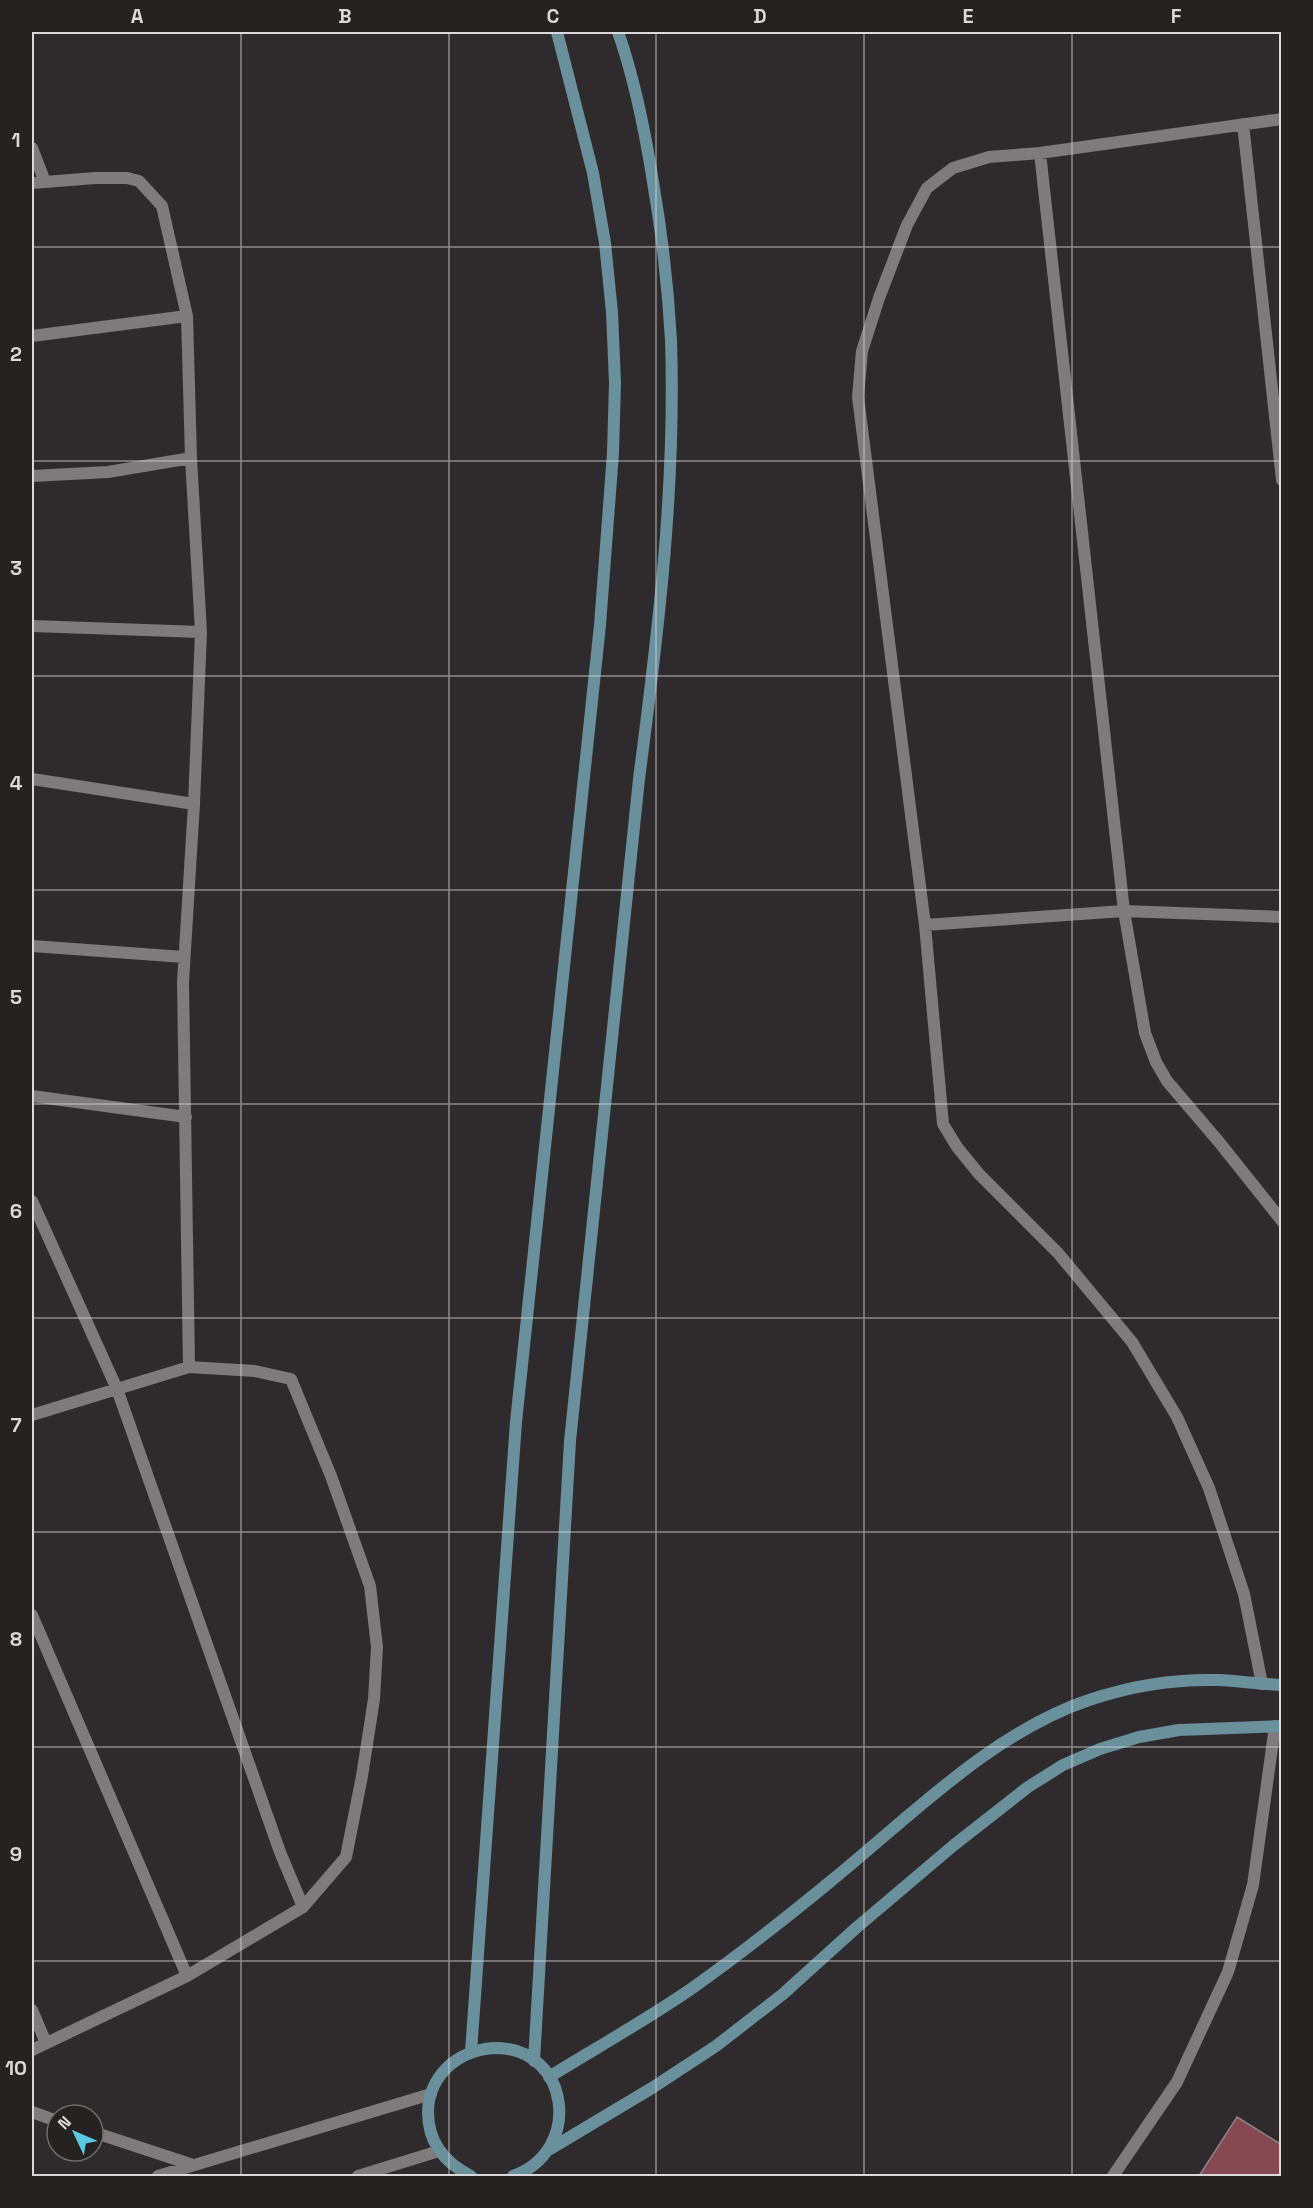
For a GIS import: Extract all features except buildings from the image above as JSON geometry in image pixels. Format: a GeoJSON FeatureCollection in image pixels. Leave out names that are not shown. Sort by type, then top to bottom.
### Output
{"type":"FeatureCollection","features":[{"type":"Feature","properties":{"kind":"street"},"geometry":{"type":"LineString","coordinates":[[471,2052],[516,1422],[600,625],[614,453],[615,383],[612,312],[605,243],[593,173],[557,32]]}},
{"type":"Feature","properties":{"kind":"street"},"geometry":{"type":"LineString","coordinates":[[534,2061],[570,1441],[639,779],[652,684],[668,494],[672,399],[666,278],[649,158],[637,99],[618,32]]}},
{"type":"Feature","properties":{"kind":"street"},"geometry":{"type":"LineString","coordinates":[[1262,1684],[1244,1594],[1209,1488],[1177,1418],[1132,1342],[1058,1253],[979,1174],[957,1147],[943,1124],[925,926],[858,397],[862,351],[879,298],[907,225],[927,188],[953,168],[989,158],[1281,119]]}},
{"type":"Feature","properties":{"kind":"street"},"geometry":{"type":"LineString","coordinates":[[1243,124],[1281,480]]}},
{"type":"Feature","properties":{"kind":"street"},"geometry":{"type":"LineString","coordinates":[[32,148],[45,182]]}},
{"type":"Feature","properties":{"kind":"street"},"geometry":{"type":"LineString","coordinates":[[1040,153],[1124,912],[1145,1033],[1156,1062],[1167,1081],[1219,1142],[1281,1221]]}},
{"type":"Feature","properties":{"kind":"street"},"geometry":{"type":"LineString","coordinates":[[32,183],[95,178],[127,178],[139,181],[162,206],[187,316],[201,632],[194,804],[183,982],[189,1367]]}},
{"type":"Feature","properties":{"kind":"street"},"geometry":{"type":"LineString","coordinates":[[32,336],[187,316]]}},
{"type":"Feature","properties":{"kind":"street"},"geometry":{"type":"LineString","coordinates":[[32,476],[108,472],[192,458]]}},
{"type":"Feature","properties":{"kind":"street"},"geometry":{"type":"LineString","coordinates":[[32,626],[201,632]]}},
{"type":"Feature","properties":{"kind":"street"},"geometry":{"type":"LineString","coordinates":[[32,779],[194,804]]}},
{"type":"Feature","properties":{"kind":"street"},"geometry":{"type":"LineString","coordinates":[[925,926],[1124,912],[1281,917]]}},
{"type":"Feature","properties":{"kind":"street"},"geometry":{"type":"LineString","coordinates":[[32,946],[184,957]]}},
{"type":"Feature","properties":{"kind":"street"},"geometry":{"type":"LineString","coordinates":[[32,1096],[186,1117]]}},
{"type":"Feature","properties":{"kind":"street"},"geometry":{"type":"LineString","coordinates":[[32,1201],[117,1389],[276,1840],[303,1906]]}},
{"type":"Feature","properties":{"kind":"street"},"geometry":{"type":"LineString","coordinates":[[32,1415],[189,1367],[255,1371],[291,1379],[331,1476],[370,1586],[377,1647],[374,1700],[346,1857],[303,1906],[187,1976],[32,2050]]}},
{"type":"Feature","properties":{"kind":"street"},"geometry":{"type":"LineString","coordinates":[[32,1615],[187,1976]]}},
{"type":"Feature","properties":{"kind":"street"},"geometry":{"type":"LineString","coordinates":[[549,2077],[690,1989],[831,1881],[956,1778],[1008,1740],[1046,1719],[1089,1700],[1131,1689],[1174,1682],[1218,1680],[1281,1685]]}},
{"type":"Feature","properties":{"kind":"street"},"geometry":{"type":"LineString","coordinates":[[550,2149],[652,2088],[716,2046],[783,1994],[856,1928],[954,1845],[1028,1786],[1063,1765],[1100,1749],[1139,1737],[1179,1730],[1278,1726],[1253,1886],[1228,1972],[1177,2082],[1113,2176]]}},
{"type":"Feature","properties":{"kind":"street"},"geometry":{"type":"LineString","coordinates":[[32,2010],[46,2043]]}},
{"type":"Feature","properties":{"kind":"street"},"geometry":{"type":"LineString","coordinates":[[471,2176],[456,2172],[432,2139],[428,2124],[431,2094],[437,2080],[457,2059],[487,2048],[503,2048],[534,2061],[549,2077],[560,2105],[556,2135],[550,2149],[526,2174],[513,2176]]}},
{"type":"Feature","properties":{"kind":"street"},"geometry":{"type":"LineString","coordinates":[[158,2176],[431,2094]]}},
{"type":"Feature","properties":{"kind":"street"},"geometry":{"type":"LineString","coordinates":[[105,2136],[193,2165]]}},
{"type":"Feature","properties":{"kind":"street"},"geometry":{"type":"LineString","coordinates":[[358,2176],[439,2151]]}}]}
